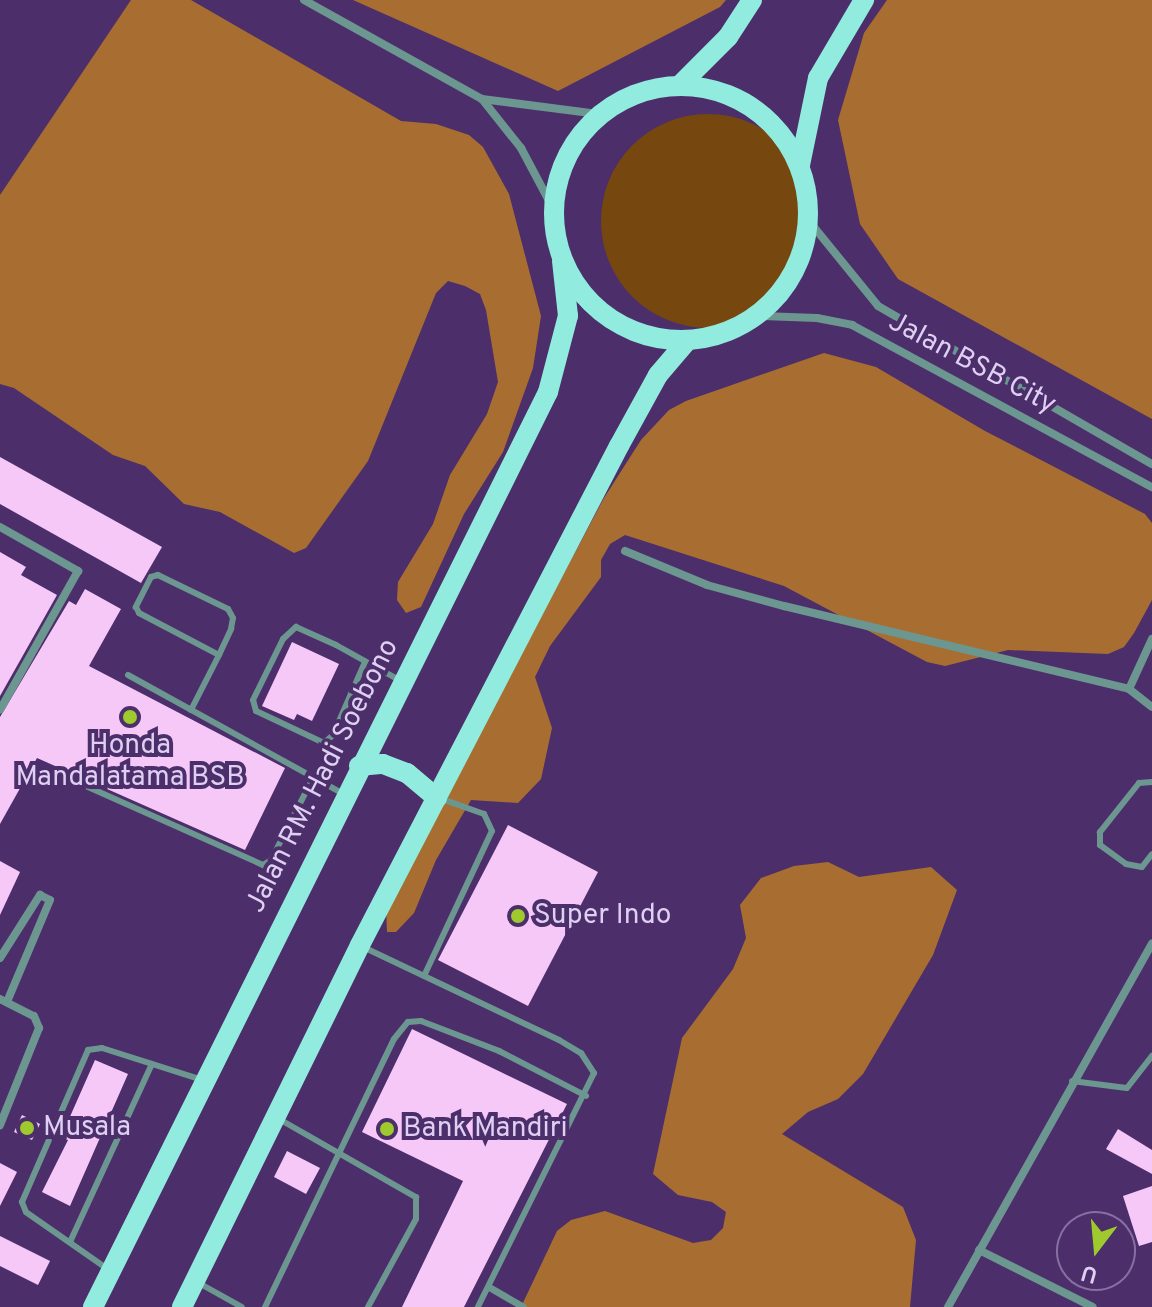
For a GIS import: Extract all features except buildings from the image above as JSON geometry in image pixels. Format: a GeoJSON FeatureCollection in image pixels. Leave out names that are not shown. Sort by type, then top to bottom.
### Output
{"type":"FeatureCollection","features":[{"type":"Feature","properties":{"kind":"main road"},"geometry":{"type":"LineString","coordinates":[[680,85],[728,37],[752,0]]}},
{"type":"Feature","properties":{"kind":"main road","name":"Jalan RM. Hadi Soebono"},"geometry":{"type":"LineString","coordinates":[[562,261],[582,295],[611,320],[647,337],[687,341],[726,333],[760,316],[798,265],[809,221],[800,165],[818,78],[864,0]]}},
{"type":"Feature","properties":{"kind":"main road","name":"Jalan RM. Hadi Soebono"},"geometry":{"type":"LineString","coordinates":[[93,1307],[344,794],[548,392],[568,316],[554,189],[565,156],[598,114],[642,91],[680,85],[718,91],[752,107],[780,132],[800,165]]}},
{"type":"Feature","properties":{"kind":"main road"},"geometry":{"type":"LineString","coordinates":[[182,1307],[360,945],[645,398],[687,341]]}},
{"type":"Feature","properties":{"kind":"main road"},"geometry":{"type":"LineString","coordinates":[[359,766],[383,764],[407,773],[437,798]]}},
{"type":"Feature","properties":{"kind":"street"},"geometry":{"type":"LineString","coordinates":[[304,0],[482,99],[598,114]]}},
{"type":"Feature","properties":{"kind":"street"},"geometry":{"type":"LineString","coordinates":[[482,99],[521,148],[555,212]]}},
{"type":"Feature","properties":{"kind":"street","name":"Jalan BSB City"},"geometry":{"type":"LineString","coordinates":[[809,221],[878,306],[1152,464]]}},
{"type":"Feature","properties":{"kind":"street","name":"Jalan BSB City"},"geometry":{"type":"LineString","coordinates":[[760,316],[852,325],[1152,487]]}},
{"type":"Feature","properties":{"kind":"street"},"geometry":{"type":"LineString","coordinates":[[0,527],[78,571],[0,710]]}},
{"type":"Feature","properties":{"kind":"street"},"geometry":{"type":"LineString","coordinates":[[625,551],[707,585],[1129,689],[1152,707]]}},
{"type":"Feature","properties":{"kind":"street"},"geometry":{"type":"LineString","coordinates":[[1129,689],[1152,639]]}},
{"type":"Feature","properties":{"kind":"street"},"geometry":{"type":"LineString","coordinates":[[0,958],[40,895],[50,900],[3,1000],[34,1016],[39,1028],[0,1123]]}},
{"type":"Feature","properties":{"kind":"street"},"geometry":{"type":"LineString","coordinates":[[948,1307],[1152,943]]}},
{"type":"Feature","properties":{"kind":"street"},"geometry":{"type":"LineString","coordinates":[[979,1250],[1093,1307]]}},
{"type":"Feature","properties":{"kind":"street"},"geometry":{"type":"LineString","coordinates":[[489,1287],[523,1307]]}},
{"type":"Feature","properties":{"kind":"lane"},"geometry":{"type":"LineString","coordinates":[[191,710],[219,655],[231,629],[228,609],[158,575],[151,577],[136,607],[139,613],[219,655]]}},
{"type":"Feature","properties":{"kind":"lane"},"geometry":{"type":"LineString","coordinates":[[365,662],[333,735],[324,743],[256,711],[253,700],[283,639],[296,627],[365,662],[403,682]]}},
{"type":"Feature","properties":{"kind":"lane"},"geometry":{"type":"LineString","coordinates":[[128,675],[344,794]]}},
{"type":"Feature","properties":{"kind":"lane"},"geometry":{"type":"LineString","coordinates":[[61,775],[263,865],[313,778]]}},
{"type":"Feature","properties":{"kind":"lane"},"geometry":{"type":"LineString","coordinates":[[1152,782],[1139,783],[1100,832],[1100,845],[1126,864],[1142,867],[1152,854]]}},
{"type":"Feature","properties":{"kind":"lane"},"geometry":{"type":"LineString","coordinates":[[424,976],[492,831],[484,814],[437,798]]}},
{"type":"Feature","properties":{"kind":"lane"},"geometry":{"type":"LineString","coordinates":[[360,945],[581,1053],[594,1073],[586,1096],[478,1307]]}},
{"type":"Feature","properties":{"kind":"lane"},"geometry":{"type":"LineString","coordinates":[[265,1307],[394,1039],[408,1022],[421,1021],[499,1051],[586,1096]]}},
{"type":"Feature","properties":{"kind":"lane"},"geometry":{"type":"LineString","coordinates":[[109,1270],[26,1212],[22,1202],[88,1050],[102,1048],[202,1080]]}},
{"type":"Feature","properties":{"kind":"lane"},"geometry":{"type":"LineString","coordinates":[[1072,1081],[1127,1088],[1152,1056]]}},
{"type":"Feature","properties":{"kind":"lane"},"geometry":{"type":"LineString","coordinates":[[70,1242],[152,1064]]}},
{"type":"Feature","properties":{"kind":"lane"},"geometry":{"type":"LineString","coordinates":[[275,1117],[406,1188],[418,1206],[416,1219],[368,1307]]}},
{"type":"Feature","properties":{"kind":"lane"},"geometry":{"type":"LineString","coordinates":[[196,1281],[242,1307]]}},
{"type":"Feature","properties":{"kind":"shaded area"},"geometry":{"type":"Polygon","coordinates":[[[131,0],[191,0],[401,121],[436,124],[469,135],[483,147],[509,194],[541,316],[533,368],[503,452],[464,514],[421,607],[406,613],[397,600],[398,582],[433,524],[450,475],[487,414],[498,382],[486,310],[480,294],[465,286],[448,281],[436,293],[368,461],[306,548],[294,553],[220,512],[184,504],[145,466],[113,455],[14,388],[0,384],[0,195],[131,0]]]}},
{"type":"Feature","properties":{"kind":"shaded area"},"geometry":{"type":"Polygon","coordinates":[[[353,0],[726,0],[720,7],[558,91],[353,0]]]}},
{"type":"Feature","properties":{"kind":"shaded area"},"geometry":{"type":"Polygon","coordinates":[[[887,0],[1152,0],[1152,419],[898,279],[860,224],[838,120],[864,33],[887,0]]]}},
{"type":"Feature","properties":{"kind":"shaded area"},"geometry":{"type":"Polygon","coordinates":[[[708,114],[749,122],[784,145],[807,180],[815,221],[807,262],[784,297],[749,320],[708,328],[667,320],[632,297],[609,262],[601,221],[609,180],[632,145],[667,122],[708,114]]]}},
{"type":"Feature","properties":{"kind":"shaded area"},"geometry":{"type":"Polygon","coordinates":[[[824,353],[876,367],[985,431],[1145,514],[1152,523],[1152,600],[1124,647],[1108,654],[1008,650],[945,666],[927,662],[784,586],[625,535],[610,544],[601,560],[601,577],[550,646],[535,677],[552,728],[541,779],[518,803],[471,800],[436,860],[414,913],[396,932],[387,932],[386,908],[604,498],[641,440],[669,410],[686,401],[824,353]]]}},
{"type":"Feature","properties":{"kind":"shaded area"},"geometry":{"type":"Polygon","coordinates":[[[828,862],[859,877],[931,867],[957,890],[933,955],[863,1074],[838,1099],[808,1112],[782,1134],[903,1207],[916,1240],[910,1307],[521,1307],[557,1231],[571,1220],[605,1211],[693,1243],[711,1240],[723,1228],[726,1212],[712,1202],[678,1195],[653,1174],[682,1038],[733,969],[746,938],[740,905],[761,878],[794,866],[828,862]]]}},
{"type":"Feature","properties":{"kind":"place","name":"Honda Mandalatama BSB"},"geometry":{"type":"Point","coordinates":[130,717]}},
{"type":"Feature","properties":{"kind":"place","name":"Super Indo"},"geometry":{"type":"Point","coordinates":[518,916]}},
{"type":"Feature","properties":{"kind":"place","name":"Musala"},"geometry":{"type":"Point","coordinates":[27,1128]}},
{"type":"Feature","properties":{"kind":"place","name":"Bank Mandiri"},"geometry":{"type":"Point","coordinates":[387,1129]}}]}
